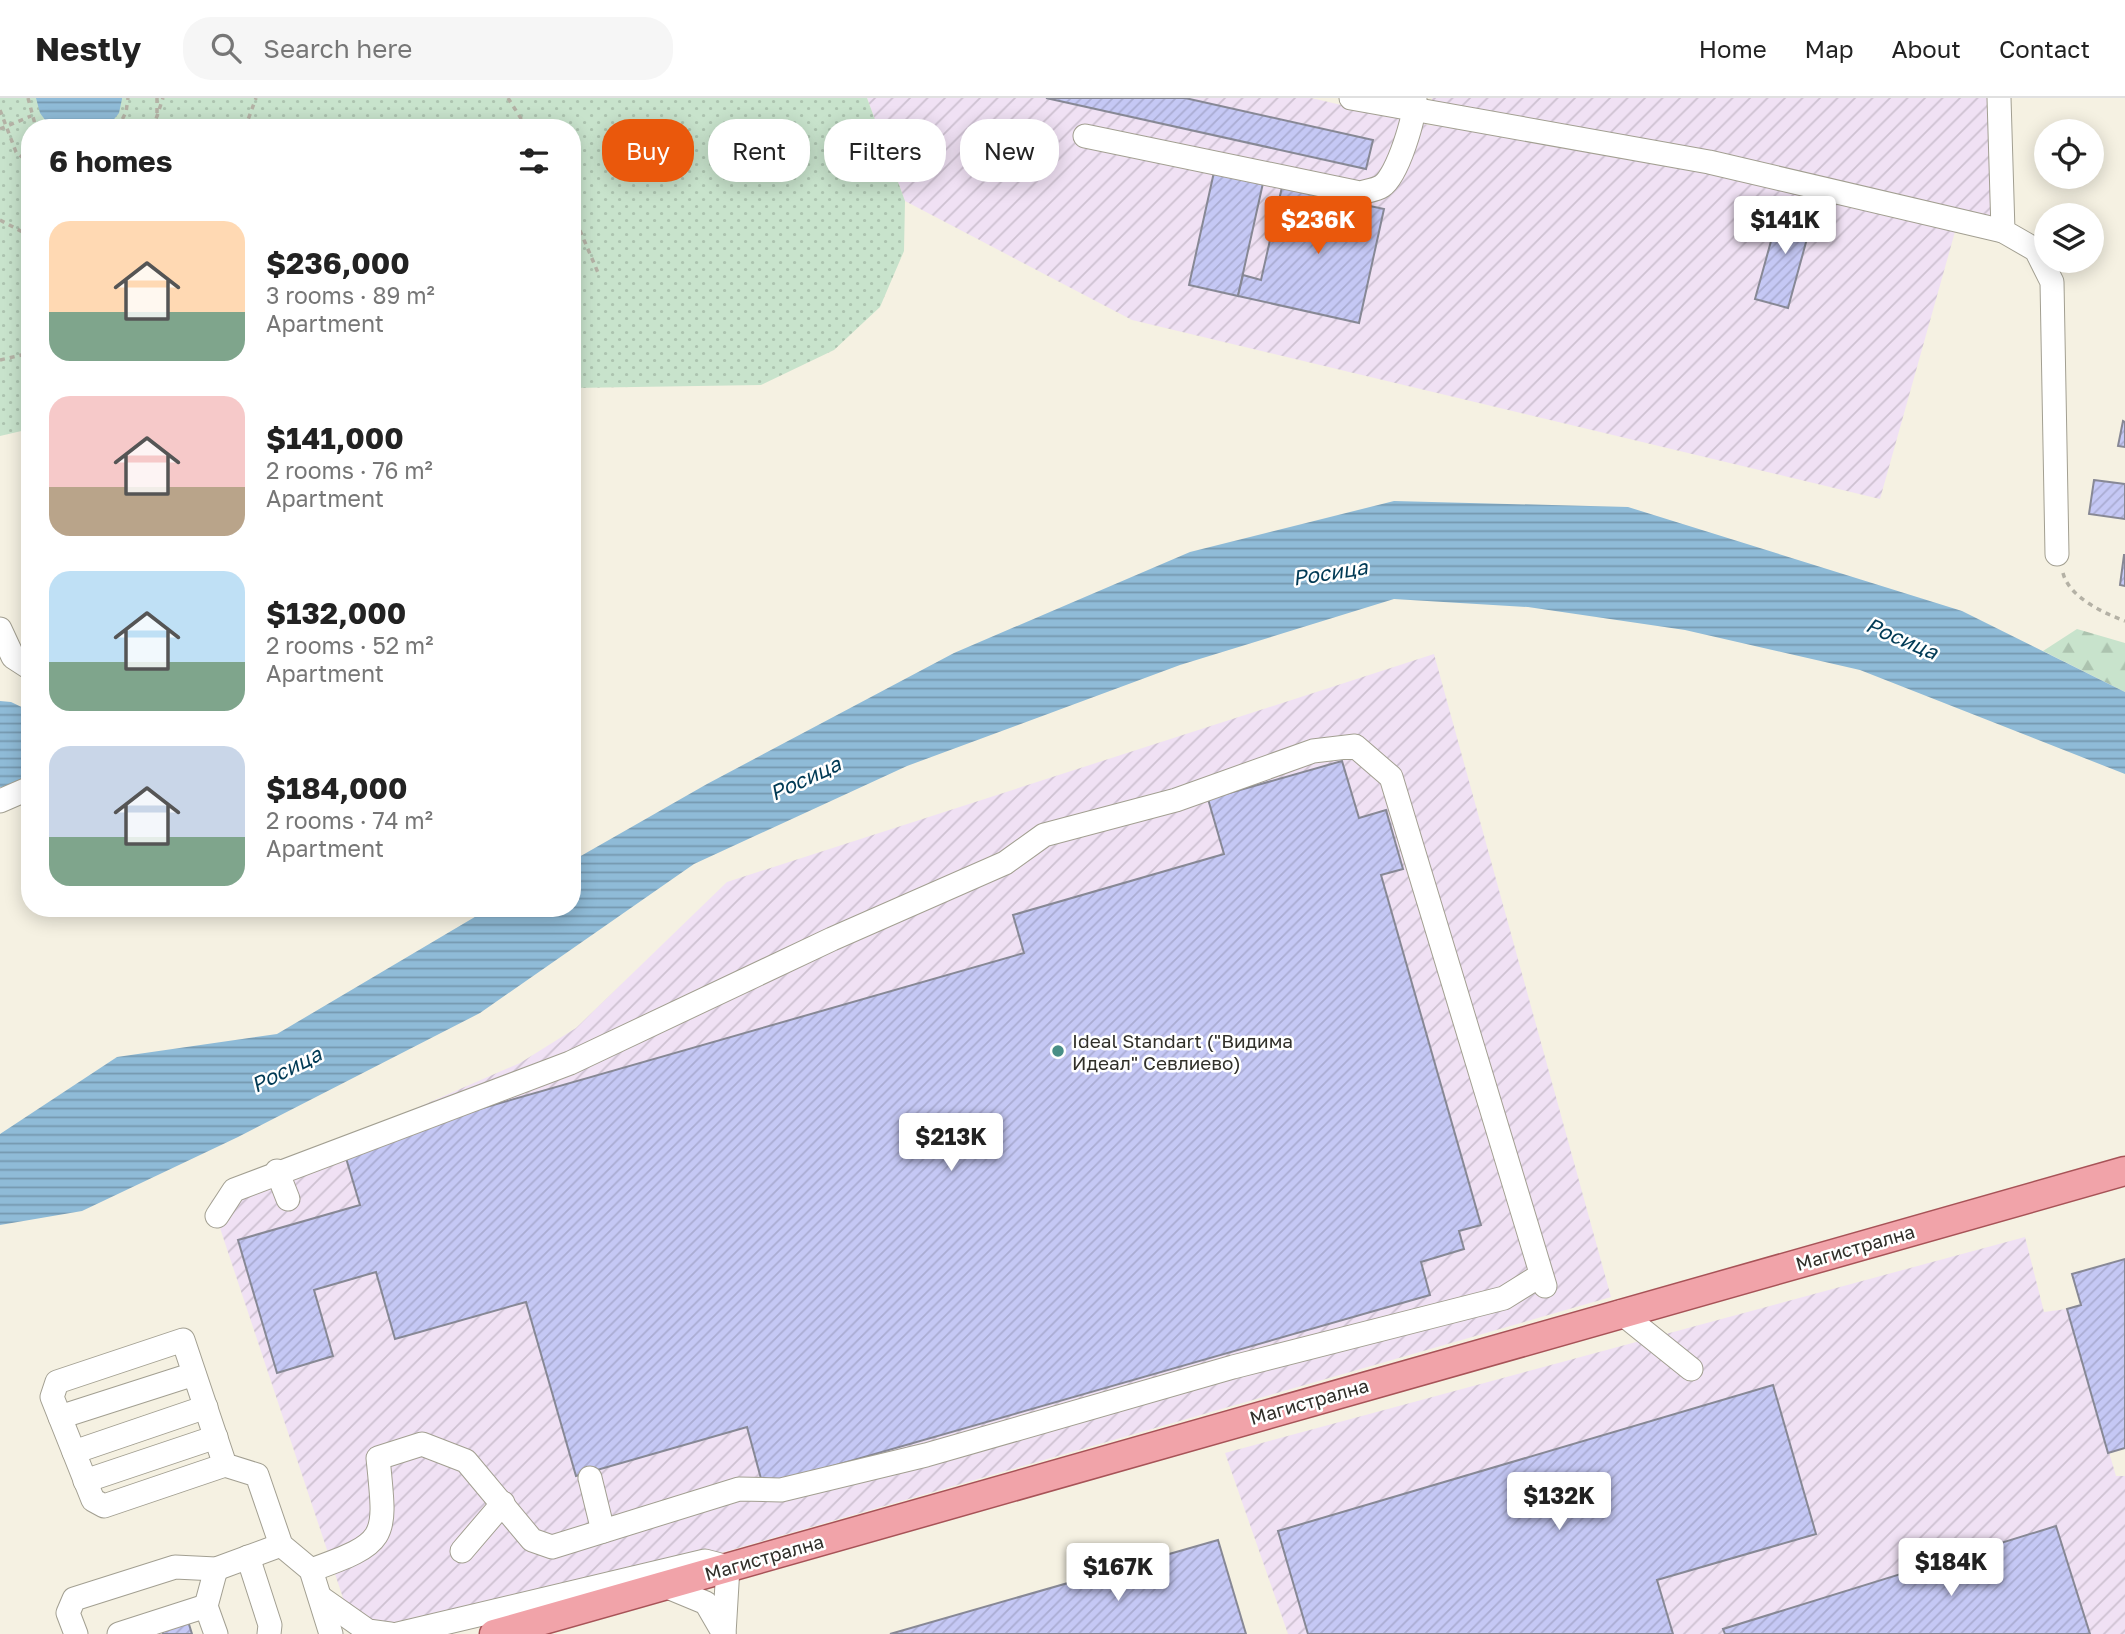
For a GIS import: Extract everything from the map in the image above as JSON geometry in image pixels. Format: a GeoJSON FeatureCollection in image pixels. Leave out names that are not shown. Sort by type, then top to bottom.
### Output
{"type":"FeatureCollection","features":[{"type":"Feature","properties":{"kind":"main road","name":"Магистрална"},"geometry":{"type":"LineString","coordinates":[[494,1634],[1620,1312],[2125,1171]]}},
{"type":"Feature","properties":{"kind":"street"},"geometry":{"type":"LineString","coordinates":[[1351,98],[1415,104],[1709,162],[2003,231],[2036,250],[2052,282],[2057,554]]}},
{"type":"Feature","properties":{"kind":"street"},"geometry":{"type":"LineString","coordinates":[[2000,98],[2003,231]]}},
{"type":"Feature","properties":{"kind":"street"},"geometry":{"type":"LineString","coordinates":[[1085,136],[1360,193],[1382,186],[1395,169],[1415,104]]}},
{"type":"Feature","properties":{"kind":"street"},"geometry":{"type":"LineString","coordinates":[[0,629],[13,657],[21,662]]}},
{"type":"Feature","properties":{"kind":"street"},"geometry":{"type":"LineString","coordinates":[[217,1216],[234,1190],[277,1171],[570,1063],[832,939],[1005,863],[1044,835],[1176,800],[1313,751],[1355,746],[1391,776],[1543,1280],[1504,1297],[1233,1367],[926,1455],[781,1490],[739,1489],[552,1547],[531,1540],[466,1461],[422,1444],[378,1458],[383,1524],[371,1544],[311,1570]]}},
{"type":"Feature","properties":{"kind":"street"},"geometry":{"type":"LineString","coordinates":[[0,801],[21,792]]}},
{"type":"Feature","properties":{"kind":"street"},"geometry":{"type":"LineString","coordinates":[[277,1171],[288,1199]]}},
{"type":"Feature","properties":{"kind":"street"},"geometry":{"type":"LineString","coordinates":[[1620,1312],[1691,1369]]}},
{"type":"Feature","properties":{"kind":"street"},"geometry":{"type":"LineString","coordinates":[[225,1465],[183,1340],[57,1382],[52,1397],[93,1500],[104,1506],[225,1465],[257,1475],[281,1545],[311,1570],[331,1634]]}},
{"type":"Feature","properties":{"kind":"street"},"geometry":{"type":"LineString","coordinates":[[60,1417],[194,1374]]}},
{"type":"Feature","properties":{"kind":"street"},"geometry":{"type":"LineString","coordinates":[[74,1452],[206,1407]]}},
{"type":"Feature","properties":{"kind":"street"},"geometry":{"type":"LineString","coordinates":[[85,1481],[216,1437]]}},
{"type":"Feature","properties":{"kind":"street"},"geometry":{"type":"LineString","coordinates":[[590,1478],[603,1531]]}},
{"type":"Feature","properties":{"kind":"street"},"geometry":{"type":"LineString","coordinates":[[463,1551],[503,1503]]}},
{"type":"Feature","properties":{"kind":"street"},"geometry":{"type":"LineString","coordinates":[[76,1634],[68,1613],[74,1599],[175,1567],[216,1569],[281,1545]]}},
{"type":"Feature","properties":{"kind":"street"},"geometry":{"type":"LineString","coordinates":[[248,1557],[270,1625],[269,1634]]}},
{"type":"Feature","properties":{"kind":"street"},"geometry":{"type":"LineString","coordinates":[[398,1634],[705,1561],[728,1567],[724,1634]]}},
{"type":"Feature","properties":{"kind":"street"},"geometry":{"type":"LineString","coordinates":[[216,1569],[206,1605],[216,1634]]}},
{"type":"Feature","properties":{"kind":"street"},"geometry":{"type":"LineString","coordinates":[[665,1586],[706,1603],[724,1634]]}},
{"type":"Feature","properties":{"kind":"street"},"geometry":{"type":"LineString","coordinates":[[321,1598],[368,1631],[390,1634]]}},
{"type":"Feature","properties":{"kind":"street"},"geometry":{"type":"LineString","coordinates":[[119,1634],[206,1605]]}},
{"type":"Feature","properties":{"kind":"path"},"geometry":{"type":"LineString","coordinates":[[27,98],[32,119]]}},
{"type":"Feature","properties":{"kind":"path"},"geometry":{"type":"LineString","coordinates":[[122,119],[128,98]]}},
{"type":"Feature","properties":{"kind":"path"},"geometry":{"type":"LineString","coordinates":[[155,119],[157,98]]}},
{"type":"Feature","properties":{"kind":"path"},"geometry":{"type":"LineString","coordinates":[[156,119],[163,98]]}},
{"type":"Feature","properties":{"kind":"path"},"geometry":{"type":"LineString","coordinates":[[248,119],[256,98]]}},
{"type":"Feature","properties":{"kind":"path"},"geometry":{"type":"LineString","coordinates":[[508,98],[521,119]]}},
{"type":"Feature","properties":{"kind":"path"},"geometry":{"type":"LineString","coordinates":[[0,110],[16,152],[21,156]]}},
{"type":"Feature","properties":{"kind":"path"},"geometry":{"type":"LineString","coordinates":[[24,119],[31,116]]}},
{"type":"Feature","properties":{"kind":"path"},"geometry":{"type":"LineString","coordinates":[[0,129],[21,120]]}},
{"type":"Feature","properties":{"kind":"path"},"geometry":{"type":"LineString","coordinates":[[0,220],[21,231]]}},
{"type":"Feature","properties":{"kind":"path"},"geometry":{"type":"LineString","coordinates":[[581,233],[600,275]]}},
{"type":"Feature","properties":{"kind":"path"},"geometry":{"type":"LineString","coordinates":[[0,360],[21,356]]}},
{"type":"Feature","properties":{"kind":"path"},"geometry":{"type":"LineString","coordinates":[[2057,554],[2066,584],[2103,613],[2125,621]]}},
{"type":"Feature","properties":{"kind":"shaded area"},"geometry":{"type":"Polygon","coordinates":[[[867,98],[1311,98],[1433,126],[1432,98],[1999,98],[2003,231],[1958,221],[1880,499],[1132,320],[905,201],[898,182],[946,182],[946,119],[875,119],[867,98]]]}},
{"type":"Feature","properties":{"kind":"shaded area"},"geometry":{"type":"Polygon","coordinates":[[[1434,654],[1611,1297],[439,1634],[355,1634],[211,1201],[221,1193],[520,1063],[576,1028],[727,882],[1434,654]]]}},
{"type":"Feature","properties":{"kind":"shaded area"},"geometry":{"type":"Polygon","coordinates":[[[2025,1237],[2044,1312],[2067,1309],[2116,1476],[2125,1476],[2125,1634],[1288,1634],[1225,1453],[2025,1237]]]}},
{"type":"Feature","properties":{"kind":"green space"},"geometry":{"type":"Polygon","coordinates":[[[0,98],[867,98],[875,119],[824,119],[824,182],[898,182],[905,201],[904,251],[880,307],[834,350],[761,385],[581,388],[581,119],[21,119],[21,431],[0,436],[0,98]]]}},
{"type":"Feature","properties":{"kind":"green space"},"geometry":{"type":"Polygon","coordinates":[[[2077,629],[2125,643],[2125,692],[2043,651],[2077,629]]]}},
{"type":"Feature","properties":{"kind":"water"},"geometry":{"type":"Polygon","coordinates":[[[36,98],[122,98],[119,113],[114,119],[44,119],[36,98]]]}},
{"type":"Feature","properties":{"kind":"water","name":"Росица"},"geometry":{"type":"Polygon","coordinates":[[[1394,501],[1628,507],[1962,611],[2125,692],[2125,774],[1860,670],[1685,630],[1528,607],[1394,599],[1180,665],[907,766],[694,864],[480,1013],[238,1137],[82,1211],[0,1225],[0,1134],[117,1057],[277,1034],[475,917],[581,917],[581,856],[707,784],[954,653],[1190,552],[1394,501]]]}},
{"type":"Feature","properties":{"kind":"water"},"geometry":{"type":"Polygon","coordinates":[[[0,701],[21,707],[21,781],[0,787],[0,701]]]}},
{"type":"Feature","properties":{"kind":"building"},"geometry":{"type":"Polygon","coordinates":[[[1046,98],[1185,98],[1373,140],[1366,169],[1046,98]]]}},
{"type":"Feature","properties":{"kind":"building"},"geometry":{"type":"Polygon","coordinates":[[[1214,172],[1263,183],[1238,296],[1189,285],[1214,172]]]}},
{"type":"Feature","properties":{"kind":"building"},"geometry":{"type":"Polygon","coordinates":[[[1282,187],[1384,209],[1359,323],[1238,296],[1243,275],[1261,280],[1282,187]]]}},
{"type":"Feature","properties":{"kind":"building"},"geometry":{"type":"Polygon","coordinates":[[[1781,205],[1814,213],[1788,308],[1755,299],[1781,205]]]}},
{"type":"Feature","properties":{"kind":"building"},"geometry":{"type":"Polygon","coordinates":[[[2123,421],[2125,422],[2125,447],[2118,446],[2123,421]]]}},
{"type":"Feature","properties":{"kind":"building"},"geometry":{"type":"Polygon","coordinates":[[[2094,480],[2125,484],[2125,519],[2089,514],[2094,480]]]}},
{"type":"Feature","properties":{"kind":"building"},"geometry":{"type":"Polygon","coordinates":[[[2125,555],[2125,586],[2120,585],[2125,555]]]}},
{"type":"Feature","properties":{"kind":"building","name":"Ideal Standart (\"Видима Идеал\" Севлиево)"},"geometry":{"type":"Polygon","coordinates":[[[1342,761],[1359,818],[1386,810],[1403,869],[1381,875],[1481,1225],[1459,1231],[1464,1249],[1421,1262],[1430,1295],[763,1486],[747,1427],[576,1476],[526,1302],[395,1339],[376,1272],[314,1290],[333,1356],[277,1373],[238,1240],[360,1205],[343,1148],[1024,953],[1013,915],[1224,854],[1208,799],[1342,761]]]}},
{"type":"Feature","properties":{"kind":"building"},"geometry":{"type":"Polygon","coordinates":[[[2125,1259],[2125,1448],[2108,1453],[2067,1309],[2081,1305],[2072,1274],[2125,1259]]]}},
{"type":"Feature","properties":{"kind":"building"},"geometry":{"type":"Polygon","coordinates":[[[1773,1385],[1816,1534],[1657,1580],[1673,1634],[1308,1634],[1278,1531],[1773,1385]]]}},
{"type":"Feature","properties":{"kind":"building"},"geometry":{"type":"Polygon","coordinates":[[[2056,1526],[2090,1634],[1725,1634],[1723,1629],[2056,1526]]]}},
{"type":"Feature","properties":{"kind":"building"},"geometry":{"type":"Polygon","coordinates":[[[1218,1540],[1246,1634],[890,1634],[1218,1540]]]}},
{"type":"Feature","properties":{"kind":"building"},"geometry":{"type":"Polygon","coordinates":[[[184,1608],[192,1634],[163,1634],[158,1616],[184,1608]]]}},
{"type":"Feature","properties":{"kind":"place","name":"Ideal Standart (\"Видима Идеал\" Севлиево)"},"geometry":{"type":"Point","coordinates":[1058,1051]}}]}
